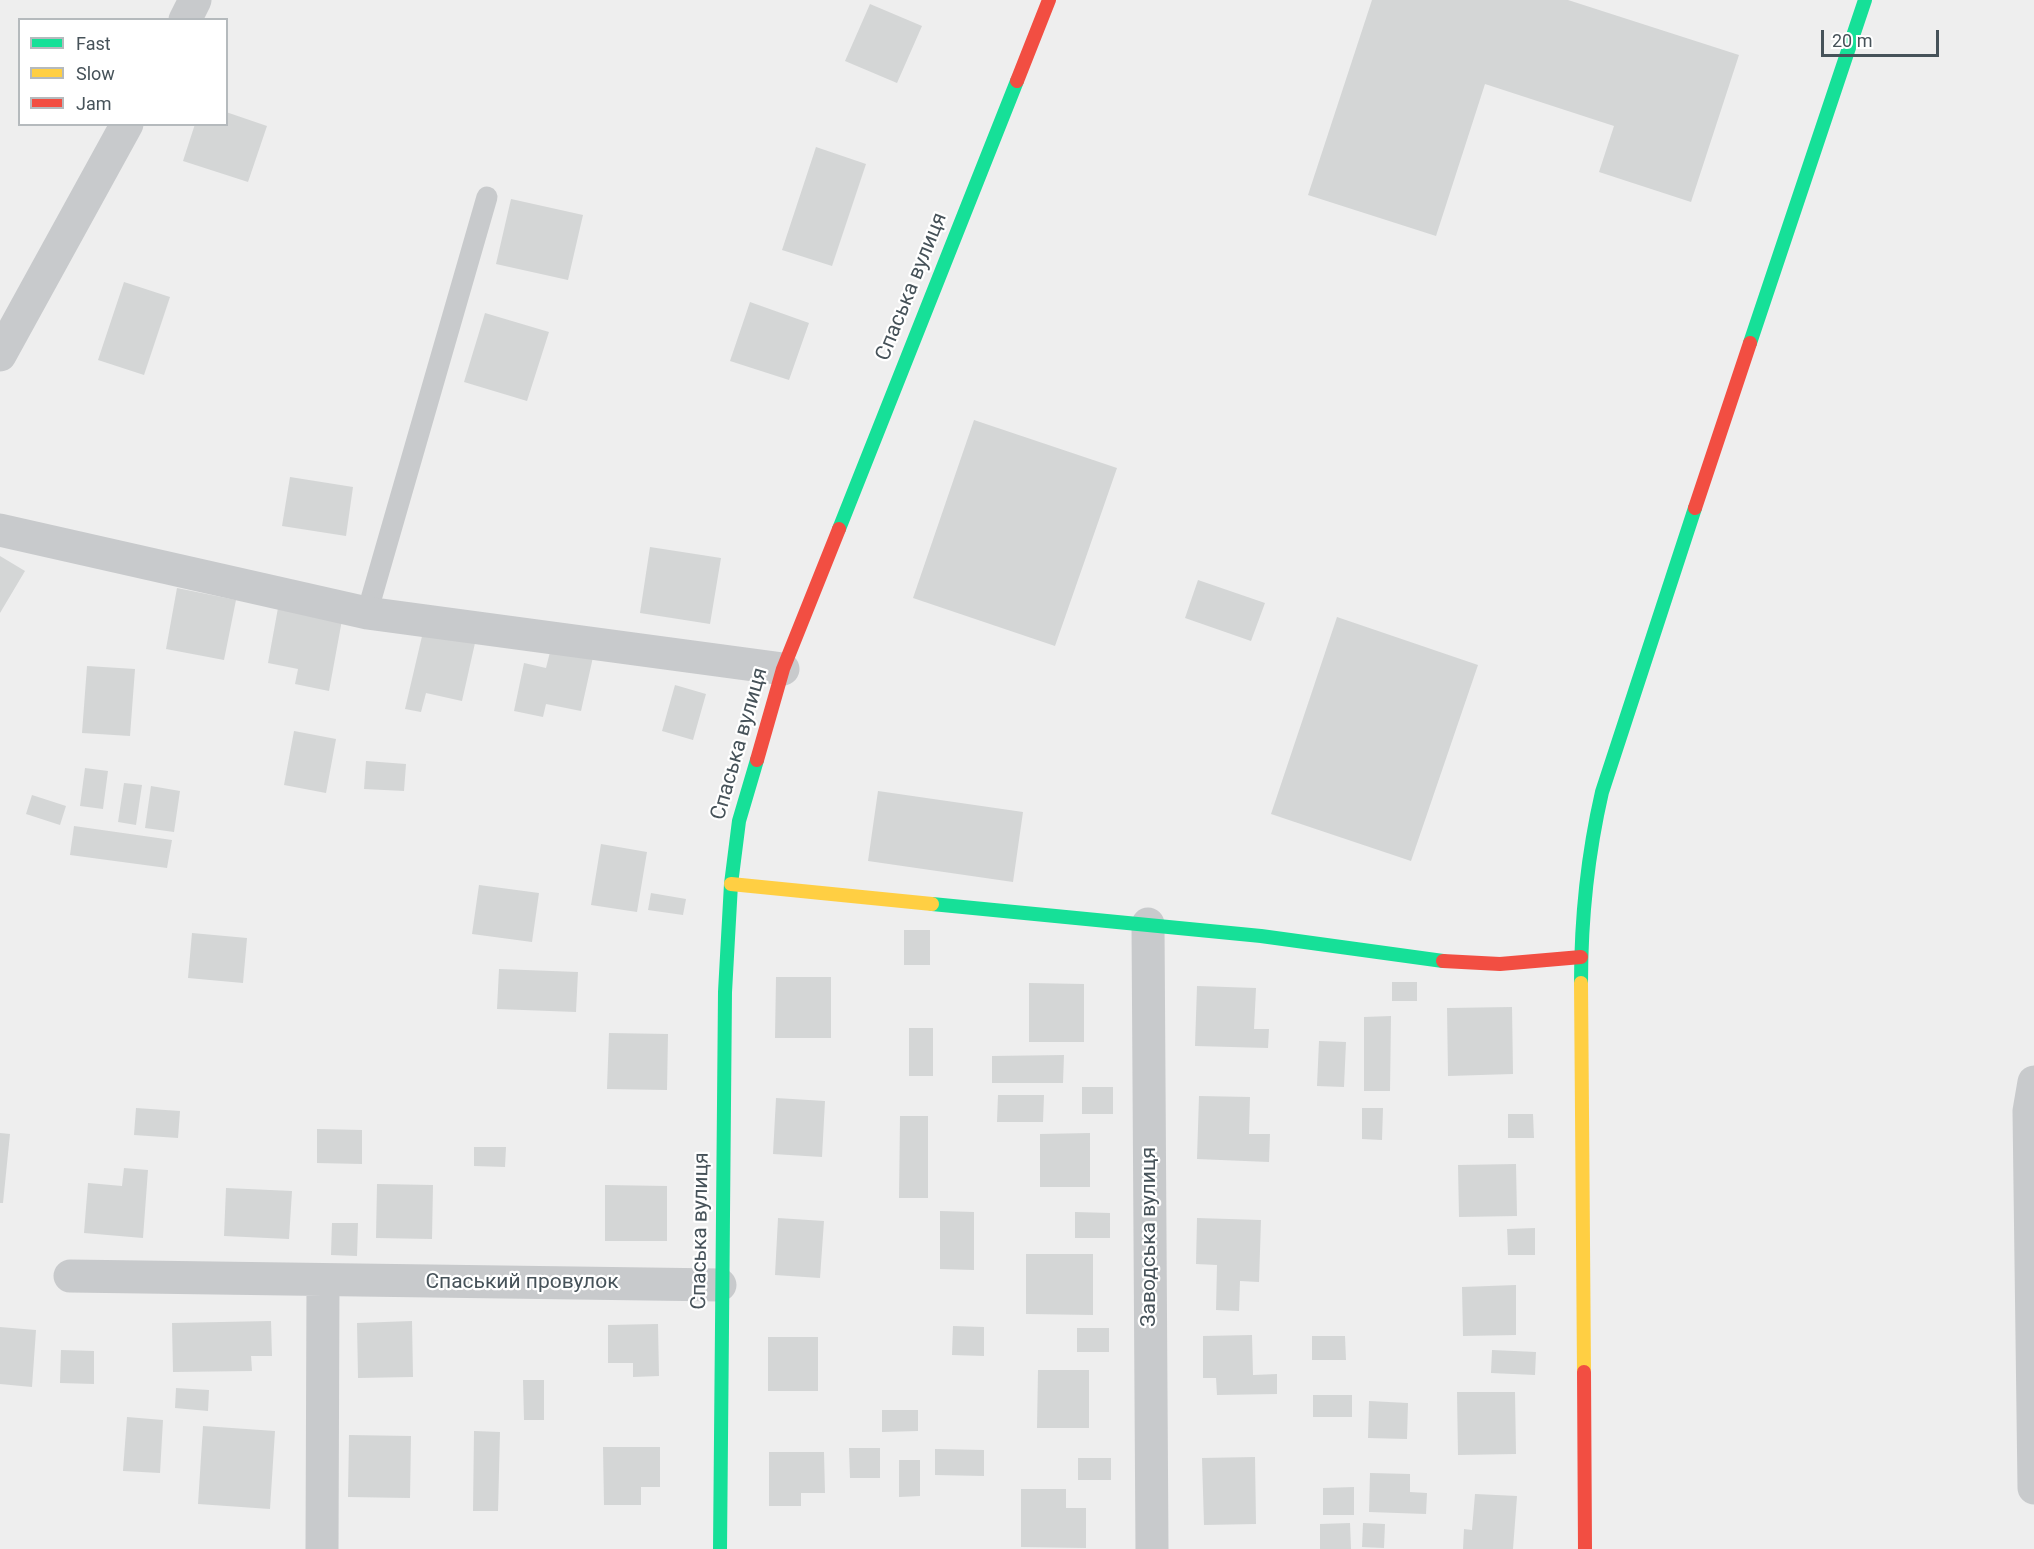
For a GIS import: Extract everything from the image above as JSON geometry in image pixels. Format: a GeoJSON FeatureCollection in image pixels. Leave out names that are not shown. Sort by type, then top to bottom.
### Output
{"type":"FeatureCollection","features":[{"type":"Feature","properties":{"kind":"street"},"geometry":{"type":"LineString","coordinates":[[186,18],[195,0]]}},
{"type":"Feature","properties":{"kind":"street","name":"Спаська вулиця"},"geometry":{"type":"LineString","coordinates":[[720,1549],[720,1285],[725,992],[734,849],[746,791],[783,669],[1049,0]]}},
{"type":"Feature","properties":{"kind":"street"},"geometry":{"type":"LineString","coordinates":[[1585,1549],[1581,957],[1588,870],[1602,792],[1865,0]]}},
{"type":"Feature","properties":{"kind":"street"},"geometry":{"type":"LineString","coordinates":[[0,355],[126,126]]}},
{"type":"Feature","properties":{"kind":"street"},"geometry":{"type":"LineString","coordinates":[[0,530],[367,613],[783,669]]}},
{"type":"Feature","properties":{"kind":"street"},"geometry":{"type":"LineString","coordinates":[[731,884],[1261,936],[1462,964],[1500,964],[1581,957]]}},
{"type":"Feature","properties":{"kind":"street","name":"Заводська вулиця"},"geometry":{"type":"LineString","coordinates":[[1149,924],[1152,1549]]}},
{"type":"Feature","properties":{"kind":"street"},"geometry":{"type":"LineString","coordinates":[[2034,1082],[2029,1111],[2034,1488]]}},
{"type":"Feature","properties":{"kind":"street","name":"Спаський провулок"},"geometry":{"type":"LineString","coordinates":[[70,1276],[720,1285]]}},
{"type":"Feature","properties":{"kind":"street"},"geometry":{"type":"LineString","coordinates":[[322,1549],[323,1281]]}},
{"type":"Feature","properties":{"kind":"lane"},"geometry":{"type":"LineString","coordinates":[[367,613],[487,197]]}},
{"type":"Feature","properties":{"kind":"building"},"geometry":{"type":"Polygon","coordinates":[[[1372,0],[1568,0],[1739,55],[1691,202],[1599,172],[1614,126],[1485,84],[1436,236],[1308,195],[1372,0]]]}},
{"type":"Feature","properties":{"kind":"building"},"geometry":{"type":"Polygon","coordinates":[[[870,4],[922,26],[897,83],[845,61],[870,4]]]}},
{"type":"Feature","properties":{"kind":"building"},"geometry":{"type":"Polygon","coordinates":[[[228,113],[267,126],[248,182],[183,161],[194,126],[228,126],[228,113]]]}},
{"type":"Feature","properties":{"kind":"building"},"geometry":{"type":"Polygon","coordinates":[[[816,147],[866,164],[832,266],[782,250],[816,147]]]}},
{"type":"Feature","properties":{"kind":"building"},"geometry":{"type":"Polygon","coordinates":[[[511,199],[583,215],[568,280],[496,264],[511,199]]]}},
{"type":"Feature","properties":{"kind":"building"},"geometry":{"type":"Polygon","coordinates":[[[124,282],[170,297],[144,375],[98,360],[124,282]]]}},
{"type":"Feature","properties":{"kind":"building"},"geometry":{"type":"Polygon","coordinates":[[[750,302],[809,323],[789,380],[730,361],[750,302]]]}},
{"type":"Feature","properties":{"kind":"building"},"geometry":{"type":"Polygon","coordinates":[[[485,313],[549,332],[527,401],[464,382],[485,313]]]}},
{"type":"Feature","properties":{"kind":"building"},"geometry":{"type":"Polygon","coordinates":[[[974,420],[1117,468],[1055,646],[913,598],[974,420]]]}},
{"type":"Feature","properties":{"kind":"building"},"geometry":{"type":"Polygon","coordinates":[[[290,477],[353,487],[346,536],[282,526],[290,477]]]}},
{"type":"Feature","properties":{"kind":"building"},"geometry":{"type":"Polygon","coordinates":[[[650,547],[721,558],[710,624],[640,613],[650,547]]]}},
{"type":"Feature","properties":{"kind":"building"},"geometry":{"type":"Polygon","coordinates":[[[0,556],[25,571],[0,613],[0,556]]]}},
{"type":"Feature","properties":{"kind":"building"},"geometry":{"type":"Polygon","coordinates":[[[1198,580],[1265,603],[1251,641],[1185,618],[1198,580]]]}},
{"type":"Feature","properties":{"kind":"building"},"geometry":{"type":"Polygon","coordinates":[[[177,588],[236,600],[224,660],[166,649],[177,588]]]}},
{"type":"Feature","properties":{"kind":"building"},"geometry":{"type":"Polygon","coordinates":[[[278,608],[342,620],[329,691],[295,684],[298,669],[268,663],[278,608]]]}},
{"type":"Feature","properties":{"kind":"building"},"geometry":{"type":"Polygon","coordinates":[[[1337,617],[1478,665],[1411,861],[1271,814],[1337,617]]]}},
{"type":"Feature","properties":{"kind":"building"},"geometry":{"type":"Polygon","coordinates":[[[423,632],[475,643],[462,701],[426,693],[421,712],[405,709],[423,632]]]}},
{"type":"Feature","properties":{"kind":"building"},"geometry":{"type":"Polygon","coordinates":[[[551,648],[593,657],[581,711],[546,704],[543,717],[514,711],[524,663],[546,668],[551,648]]]}},
{"type":"Feature","properties":{"kind":"building"},"geometry":{"type":"Polygon","coordinates":[[[87,666],[135,669],[130,736],[82,733],[87,666]]]}},
{"type":"Feature","properties":{"kind":"building"},"geometry":{"type":"Polygon","coordinates":[[[675,685],[706,694],[693,740],[662,731],[675,685]]]}},
{"type":"Feature","properties":{"kind":"building"},"geometry":{"type":"Polygon","coordinates":[[[294,731],[336,739],[326,793],[284,785],[294,731]]]}},
{"type":"Feature","properties":{"kind":"building"},"geometry":{"type":"Polygon","coordinates":[[[366,761],[406,764],[404,791],[364,789],[366,761]]]}},
{"type":"Feature","properties":{"kind":"building"},"geometry":{"type":"Polygon","coordinates":[[[85,768],[108,771],[103,809],[80,806],[85,768]]]}},
{"type":"Feature","properties":{"kind":"building"},"geometry":{"type":"Polygon","coordinates":[[[124,783],[142,785],[136,825],[118,822],[124,783]]]}},
{"type":"Feature","properties":{"kind":"building"},"geometry":{"type":"Polygon","coordinates":[[[151,786],[180,791],[174,832],[145,828],[151,786]]]}},
{"type":"Feature","properties":{"kind":"building"},"geometry":{"type":"Polygon","coordinates":[[[878,791],[1023,812],[1013,882],[868,861],[878,791]]]}},
{"type":"Feature","properties":{"kind":"building"},"geometry":{"type":"Polygon","coordinates":[[[32,795],[66,806],[60,825],[26,814],[32,795]]]}},
{"type":"Feature","properties":{"kind":"building"},"geometry":{"type":"Polygon","coordinates":[[[74,826],[172,840],[167,868],[70,855],[74,826]]]}},
{"type":"Feature","properties":{"kind":"building"},"geometry":{"type":"Polygon","coordinates":[[[601,844],[647,852],[637,912],[591,905],[601,844]]]}},
{"type":"Feature","properties":{"kind":"building"},"geometry":{"type":"Polygon","coordinates":[[[479,885],[539,893],[532,942],[472,934],[479,885]]]}},
{"type":"Feature","properties":{"kind":"building"},"geometry":{"type":"Polygon","coordinates":[[[651,893],[686,899],[683,915],[648,910],[651,893]]]}},
{"type":"Feature","properties":{"kind":"building"},"geometry":{"type":"Polygon","coordinates":[[[904,930],[930,930],[930,965],[904,965],[904,930]]]}},
{"type":"Feature","properties":{"kind":"building"},"geometry":{"type":"Polygon","coordinates":[[[192,933],[247,938],[243,983],[188,978],[192,933]]]}},
{"type":"Feature","properties":{"kind":"building"},"geometry":{"type":"Polygon","coordinates":[[[499,969],[578,972],[576,1012],[497,1009],[499,969]]]}},
{"type":"Feature","properties":{"kind":"building"},"geometry":{"type":"Polygon","coordinates":[[[776,977],[831,977],[831,1038],[775,1038],[776,977]]]}},
{"type":"Feature","properties":{"kind":"building"},"geometry":{"type":"Polygon","coordinates":[[[1392,982],[1417,982],[1417,1001],[1392,1001],[1392,982]]]}},
{"type":"Feature","properties":{"kind":"building"},"geometry":{"type":"Polygon","coordinates":[[[1029,983],[1084,984],[1084,1042],[1029,1042],[1029,983]]]}},
{"type":"Feature","properties":{"kind":"building"},"geometry":{"type":"Polygon","coordinates":[[[1197,986],[1256,988],[1254,1029],[1269,1029],[1268,1048],[1195,1046],[1197,986]]]}},
{"type":"Feature","properties":{"kind":"building"},"geometry":{"type":"Polygon","coordinates":[[[1512,1007],[1513,1074],[1448,1076],[1447,1008],[1512,1007]]]}},
{"type":"Feature","properties":{"kind":"building"},"geometry":{"type":"Polygon","coordinates":[[[1391,1016],[1390,1091],[1364,1091],[1364,1017],[1391,1016]]]}},
{"type":"Feature","properties":{"kind":"building"},"geometry":{"type":"Polygon","coordinates":[[[909,1028],[933,1028],[933,1076],[909,1076],[909,1028]]]}},
{"type":"Feature","properties":{"kind":"building"},"geometry":{"type":"Polygon","coordinates":[[[609,1033],[668,1034],[667,1090],[607,1089],[609,1033]]]}},
{"type":"Feature","properties":{"kind":"building"},"geometry":{"type":"Polygon","coordinates":[[[1319,1041],[1346,1042],[1344,1087],[1317,1086],[1319,1041]]]}},
{"type":"Feature","properties":{"kind":"building"},"geometry":{"type":"Polygon","coordinates":[[[1064,1055],[1063,1083],[992,1083],[992,1056],[1064,1055]]]}},
{"type":"Feature","properties":{"kind":"building"},"geometry":{"type":"Polygon","coordinates":[[[1082,1087],[1113,1087],[1113,1114],[1082,1114],[1082,1087]]]}},
{"type":"Feature","properties":{"kind":"building"},"geometry":{"type":"Polygon","coordinates":[[[998,1095],[1044,1095],[1043,1122],[997,1122],[998,1095]]]}},
{"type":"Feature","properties":{"kind":"building"},"geometry":{"type":"Polygon","coordinates":[[[1199,1096],[1250,1097],[1249,1134],[1270,1134],[1269,1162],[1197,1159],[1199,1096]]]}},
{"type":"Feature","properties":{"kind":"building"},"geometry":{"type":"Polygon","coordinates":[[[776,1098],[825,1101],[822,1157],[773,1154],[776,1098]]]}},
{"type":"Feature","properties":{"kind":"building"},"geometry":{"type":"Polygon","coordinates":[[[136,1108],[180,1111],[178,1138],[134,1135],[136,1108]]]}},
{"type":"Feature","properties":{"kind":"building"},"geometry":{"type":"Polygon","coordinates":[[[1362,1108],[1383,1108],[1382,1140],[1362,1139],[1362,1108]]]}},
{"type":"Feature","properties":{"kind":"building"},"geometry":{"type":"Polygon","coordinates":[[[1508,1114],[1533,1114],[1534,1138],[1508,1138],[1508,1114]]]}},
{"type":"Feature","properties":{"kind":"building"},"geometry":{"type":"Polygon","coordinates":[[[900,1116],[928,1116],[928,1198],[899,1198],[900,1116]]]}},
{"type":"Feature","properties":{"kind":"building"},"geometry":{"type":"Polygon","coordinates":[[[317,1129],[362,1130],[362,1164],[317,1163],[317,1129]]]}},
{"type":"Feature","properties":{"kind":"building"},"geometry":{"type":"Polygon","coordinates":[[[0,1133],[10,1134],[3,1203],[0,1203],[0,1133]]]}},
{"type":"Feature","properties":{"kind":"building"},"geometry":{"type":"Polygon","coordinates":[[[1090,1133],[1090,1187],[1040,1187],[1040,1134],[1090,1133]]]}},
{"type":"Feature","properties":{"kind":"building"},"geometry":{"type":"Polygon","coordinates":[[[474,1147],[506,1147],[505,1167],[474,1166],[474,1147]]]}},
{"type":"Feature","properties":{"kind":"building"},"geometry":{"type":"Polygon","coordinates":[[[1516,1164],[1517,1216],[1459,1217],[1458,1165],[1516,1164]]]}},
{"type":"Feature","properties":{"kind":"building"},"geometry":{"type":"Polygon","coordinates":[[[124,1168],[148,1170],[143,1238],[84,1233],[88,1183],[122,1186],[124,1168]]]}},
{"type":"Feature","properties":{"kind":"building"},"geometry":{"type":"Polygon","coordinates":[[[377,1184],[433,1185],[432,1239],[376,1238],[377,1184]]]}},
{"type":"Feature","properties":{"kind":"building"},"geometry":{"type":"Polygon","coordinates":[[[605,1185],[667,1186],[667,1241],[605,1241],[605,1185]]]}},
{"type":"Feature","properties":{"kind":"building"},"geometry":{"type":"Polygon","coordinates":[[[226,1188],[292,1191],[289,1239],[224,1236],[226,1188]]]}},
{"type":"Feature","properties":{"kind":"building"},"geometry":{"type":"Polygon","coordinates":[[[940,1211],[974,1212],[974,1270],[940,1269],[940,1211]]]}},
{"type":"Feature","properties":{"kind":"building"},"geometry":{"type":"Polygon","coordinates":[[[1075,1212],[1110,1213],[1110,1238],[1075,1238],[1075,1212]]]}},
{"type":"Feature","properties":{"kind":"building"},"geometry":{"type":"Polygon","coordinates":[[[778,1218],[824,1221],[820,1278],[775,1275],[778,1218]]]}},
{"type":"Feature","properties":{"kind":"building"},"geometry":{"type":"Polygon","coordinates":[[[1197,1218],[1261,1220],[1259,1282],[1240,1281],[1239,1311],[1216,1310],[1217,1265],[1196,1264],[1197,1218]]]}},
{"type":"Feature","properties":{"kind":"building"},"geometry":{"type":"Polygon","coordinates":[[[332,1223],[358,1223],[357,1256],[331,1255],[332,1223]]]}},
{"type":"Feature","properties":{"kind":"building"},"geometry":{"type":"Polygon","coordinates":[[[1535,1228],[1535,1255],[1508,1255],[1507,1229],[1535,1228]]]}},
{"type":"Feature","properties":{"kind":"building"},"geometry":{"type":"Polygon","coordinates":[[[1026,1254],[1093,1254],[1093,1315],[1026,1314],[1026,1254]]]}},
{"type":"Feature","properties":{"kind":"building"},"geometry":{"type":"Polygon","coordinates":[[[1516,1285],[1516,1335],[1463,1336],[1462,1287],[1516,1285]]]}},
{"type":"Feature","properties":{"kind":"building"},"geometry":{"type":"Polygon","coordinates":[[[271,1321],[272,1356],[251,1356],[252,1371],[173,1372],[172,1323],[271,1321]]]}},
{"type":"Feature","properties":{"kind":"building"},"geometry":{"type":"Polygon","coordinates":[[[412,1321],[413,1377],[358,1378],[357,1323],[412,1321]]]}},
{"type":"Feature","properties":{"kind":"building"},"geometry":{"type":"Polygon","coordinates":[[[658,1324],[659,1376],[633,1377],[633,1363],[608,1363],[608,1325],[658,1324]]]}},
{"type":"Feature","properties":{"kind":"building"},"geometry":{"type":"Polygon","coordinates":[[[953,1326],[984,1327],[984,1356],[952,1355],[953,1326]]]}},
{"type":"Feature","properties":{"kind":"building"},"geometry":{"type":"Polygon","coordinates":[[[0,1327],[36,1330],[32,1387],[0,1384],[0,1327]]]}},
{"type":"Feature","properties":{"kind":"building"},"geometry":{"type":"Polygon","coordinates":[[[1077,1328],[1109,1328],[1109,1352],[1077,1352],[1077,1328]]]}},
{"type":"Feature","properties":{"kind":"building"},"geometry":{"type":"Polygon","coordinates":[[[1252,1335],[1253,1375],[1277,1374],[1277,1394],[1217,1395],[1216,1378],[1203,1378],[1203,1336],[1252,1335]]]}},
{"type":"Feature","properties":{"kind":"building"},"geometry":{"type":"Polygon","coordinates":[[[1312,1336],[1345,1336],[1346,1360],[1312,1360],[1312,1336]]]}},
{"type":"Feature","properties":{"kind":"building"},"geometry":{"type":"Polygon","coordinates":[[[768,1337],[818,1337],[818,1391],[768,1391],[768,1337]]]}},
{"type":"Feature","properties":{"kind":"building"},"geometry":{"type":"Polygon","coordinates":[[[61,1350],[94,1351],[94,1384],[60,1383],[61,1350]]]}},
{"type":"Feature","properties":{"kind":"building"},"geometry":{"type":"Polygon","coordinates":[[[1492,1350],[1536,1352],[1535,1375],[1491,1373],[1492,1350]]]}},
{"type":"Feature","properties":{"kind":"building"},"geometry":{"type":"Polygon","coordinates":[[[1038,1370],[1089,1370],[1089,1428],[1037,1428],[1038,1370]]]}},
{"type":"Feature","properties":{"kind":"building"},"geometry":{"type":"Polygon","coordinates":[[[523,1380],[544,1380],[544,1420],[524,1420],[523,1380]]]}},
{"type":"Feature","properties":{"kind":"building"},"geometry":{"type":"Polygon","coordinates":[[[176,1388],[209,1390],[208,1411],[175,1408],[176,1388]]]}},
{"type":"Feature","properties":{"kind":"building"},"geometry":{"type":"Polygon","coordinates":[[[1457,1392],[1515,1392],[1516,1454],[1458,1455],[1457,1392]]]}},
{"type":"Feature","properties":{"kind":"building"},"geometry":{"type":"Polygon","coordinates":[[[1313,1395],[1352,1395],[1352,1417],[1313,1417],[1313,1395]]]}},
{"type":"Feature","properties":{"kind":"building"},"geometry":{"type":"Polygon","coordinates":[[[1369,1401],[1408,1403],[1407,1439],[1368,1438],[1369,1401]]]}},
{"type":"Feature","properties":{"kind":"building"},"geometry":{"type":"Polygon","coordinates":[[[882,1410],[918,1410],[918,1431],[882,1432],[882,1410]]]}},
{"type":"Feature","properties":{"kind":"building"},"geometry":{"type":"Polygon","coordinates":[[[127,1417],[163,1420],[160,1473],[123,1471],[127,1417]]]}},
{"type":"Feature","properties":{"kind":"building"},"geometry":{"type":"Polygon","coordinates":[[[203,1426],[275,1431],[270,1509],[198,1504],[203,1426]]]}},
{"type":"Feature","properties":{"kind":"building"},"geometry":{"type":"Polygon","coordinates":[[[474,1431],[500,1432],[498,1511],[473,1511],[474,1431]]]}},
{"type":"Feature","properties":{"kind":"building"},"geometry":{"type":"Polygon","coordinates":[[[349,1435],[411,1436],[410,1498],[348,1497],[349,1435]]]}},
{"type":"Feature","properties":{"kind":"building"},"geometry":{"type":"Polygon","coordinates":[[[603,1447],[660,1447],[660,1487],[641,1487],[641,1505],[604,1505],[603,1447]]]}},
{"type":"Feature","properties":{"kind":"building"},"geometry":{"type":"Polygon","coordinates":[[[849,1448],[880,1448],[880,1478],[850,1478],[849,1448]]]}},
{"type":"Feature","properties":{"kind":"building"},"geometry":{"type":"Polygon","coordinates":[[[935,1449],[984,1450],[984,1476],[935,1475],[935,1449]]]}},
{"type":"Feature","properties":{"kind":"building"},"geometry":{"type":"Polygon","coordinates":[[[769,1452],[824,1452],[825,1493],[801,1493],[801,1506],[769,1506],[769,1452]]]}},
{"type":"Feature","properties":{"kind":"building"},"geometry":{"type":"Polygon","coordinates":[[[1255,1457],[1256,1524],[1204,1525],[1202,1458],[1255,1457]]]}},
{"type":"Feature","properties":{"kind":"building"},"geometry":{"type":"Polygon","coordinates":[[[1078,1458],[1111,1458],[1111,1480],[1078,1480],[1078,1458]]]}},
{"type":"Feature","properties":{"kind":"building"},"geometry":{"type":"Polygon","coordinates":[[[899,1460],[920,1460],[920,1496],[899,1497],[899,1460]]]}},
{"type":"Feature","properties":{"kind":"building"},"geometry":{"type":"Polygon","coordinates":[[[1370,1473],[1410,1474],[1410,1492],[1427,1493],[1426,1514],[1369,1512],[1370,1473]]]}},
{"type":"Feature","properties":{"kind":"building"},"geometry":{"type":"Polygon","coordinates":[[[1354,1487],[1354,1515],[1323,1515],[1323,1488],[1354,1487]]]}},
{"type":"Feature","properties":{"kind":"building"},"geometry":{"type":"Polygon","coordinates":[[[1021,1489],[1066,1489],[1066,1508],[1086,1508],[1086,1548],[1021,1547],[1021,1489]]]}},
{"type":"Feature","properties":{"kind":"building"},"geometry":{"type":"Polygon","coordinates":[[[1475,1494],[1517,1496],[1513,1549],[1463,1549],[1464,1529],[1472,1530],[1475,1494]]]}},
{"type":"Feature","properties":{"kind":"building"},"geometry":{"type":"Polygon","coordinates":[[[1350,1523],[1351,1549],[1320,1549],[1320,1524],[1350,1523]]]}},
{"type":"Feature","properties":{"kind":"building"},"geometry":{"type":"Polygon","coordinates":[[[1363,1523],[1385,1524],[1384,1548],[1362,1547],[1363,1523]]]}},
{"type":"Feature","properties":{"kind":"traffic: fast"},"geometry":{"type":"LineString","coordinates":[[1750,343],[1865,0]]}},
{"type":"Feature","properties":{"kind":"traffic: fast"},"geometry":{"type":"LineString","coordinates":[[839,529],[1017,81]]}},
{"type":"Feature","properties":{"kind":"traffic: fast"},"geometry":{"type":"LineString","coordinates":[[1581,983],[1586,887],[1602,792],[1695,508]]}},
{"type":"Feature","properties":{"kind":"traffic: fast"},"geometry":{"type":"LineString","coordinates":[[720,1549],[725,992],[731,884],[739,821],[757,760]]}},
{"type":"Feature","properties":{"kind":"traffic: fast"},"geometry":{"type":"LineString","coordinates":[[932,904],[1261,936],[1443,961]]}},
{"type":"Feature","properties":{"kind":"traffic: slow"},"geometry":{"type":"LineString","coordinates":[[731,884],[932,904]]}},
{"type":"Feature","properties":{"kind":"traffic: slow"},"geometry":{"type":"LineString","coordinates":[[1581,983],[1584,1372]]}},
{"type":"Feature","properties":{"kind":"traffic: jam"},"geometry":{"type":"LineString","coordinates":[[1017,81],[1049,0]]}},
{"type":"Feature","properties":{"kind":"traffic: jam"},"geometry":{"type":"LineString","coordinates":[[1695,508],[1750,343]]}},
{"type":"Feature","properties":{"kind":"traffic: jam"},"geometry":{"type":"LineString","coordinates":[[757,760],[783,669],[839,529]]}},
{"type":"Feature","properties":{"kind":"traffic: jam"},"geometry":{"type":"LineString","coordinates":[[1443,961],[1500,964],[1581,957]]}},
{"type":"Feature","properties":{"kind":"traffic: jam"},"geometry":{"type":"LineString","coordinates":[[1584,1372],[1585,1549]]}}]}
